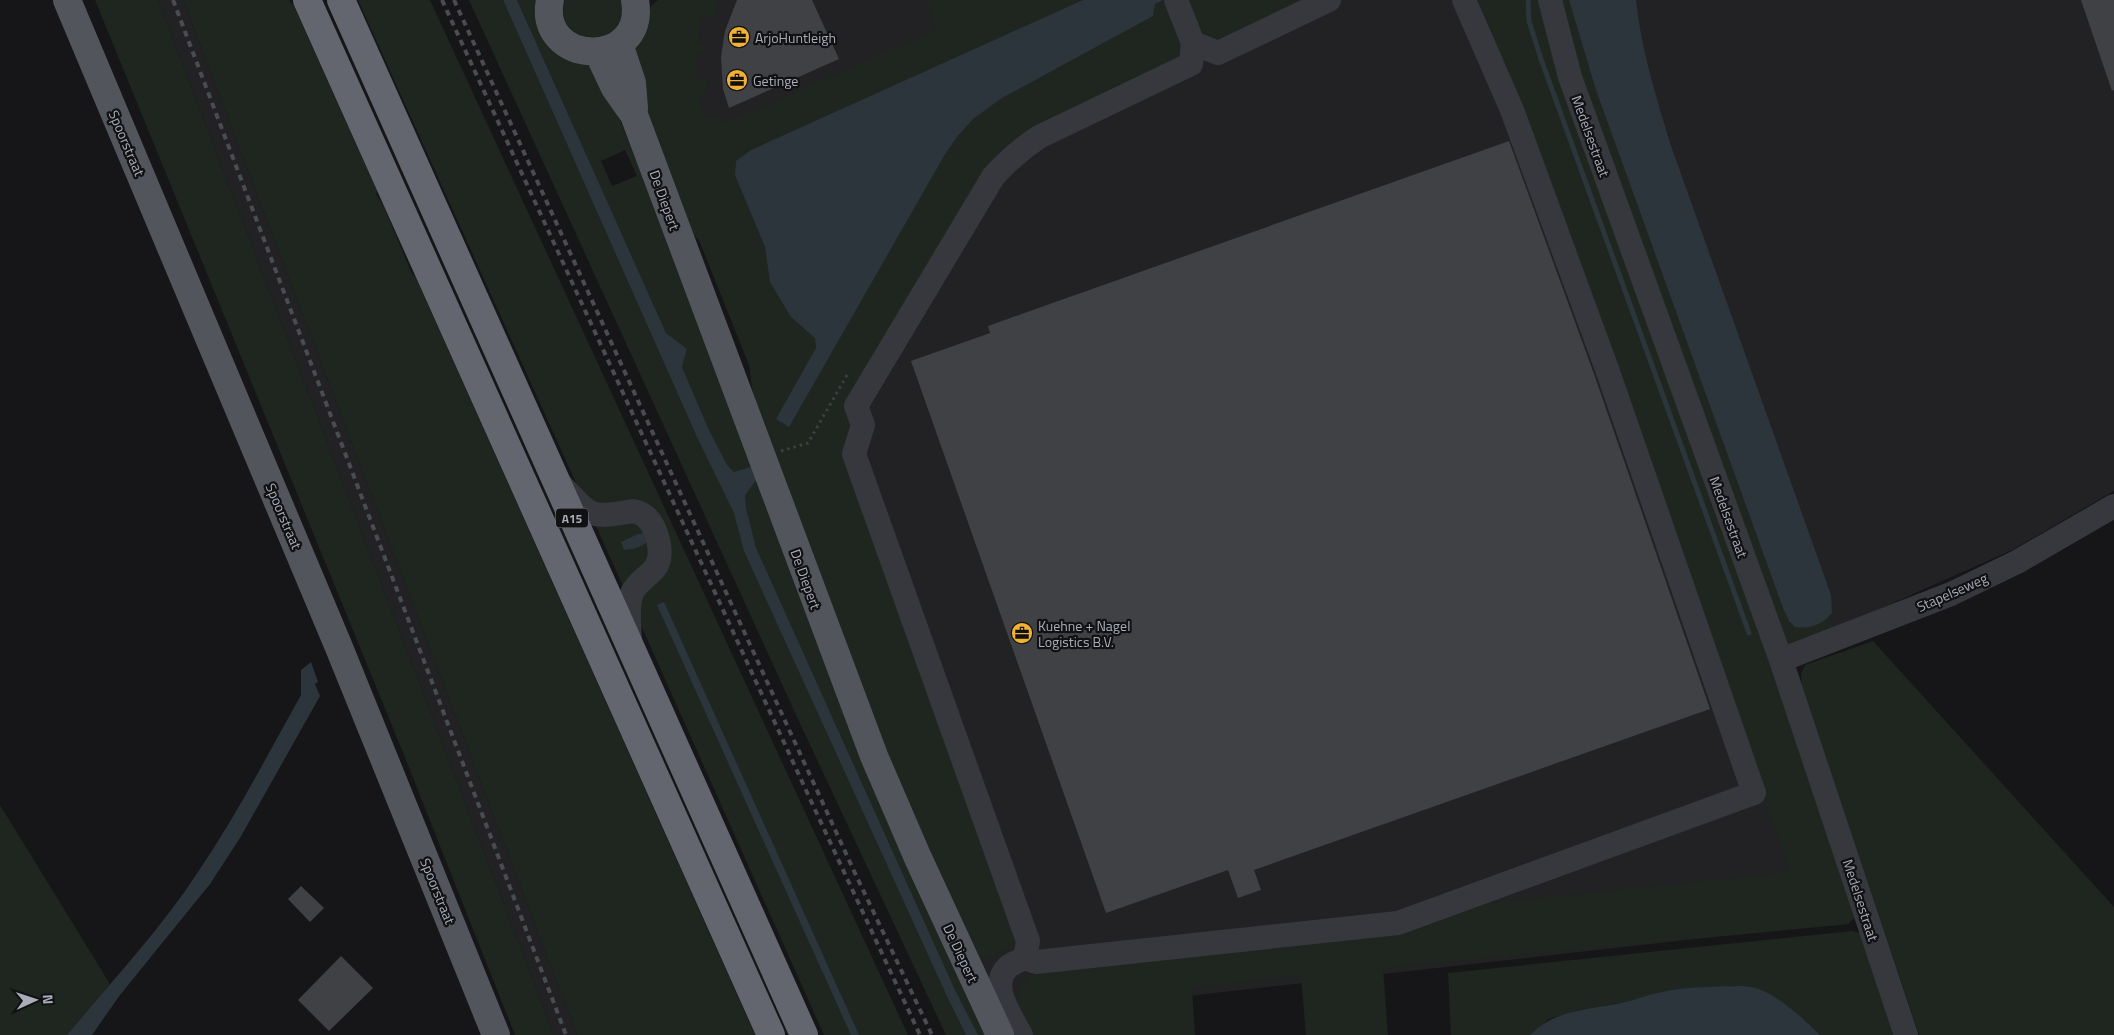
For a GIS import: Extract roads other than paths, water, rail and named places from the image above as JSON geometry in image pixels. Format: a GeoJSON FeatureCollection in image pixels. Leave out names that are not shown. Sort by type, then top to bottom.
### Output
{"type":"FeatureCollection","features":[{"type":"Feature","properties":{"kind":"highway","name":"A15"},"geometry":{"type":"LineString","coordinates":[[307,0],[771,1035]]}},
{"type":"Feature","properties":{"kind":"highway","name":"A15"},"geometry":{"type":"LineString","coordinates":[[340,0],[804,1035]]}},
{"type":"Feature","properties":{"kind":"main road","name":"Spoorstraat"},"geometry":{"type":"LineString","coordinates":[[67,0],[338,645],[496,1035]]}},
{"type":"Feature","properties":{"kind":"main road"},"geometry":{"type":"LineString","coordinates":[[550,0],[550,18],[560,37],[577,50],[609,48],[627,36],[633,26],[638,1]]}},
{"type":"Feature","properties":{"kind":"main road","name":"De Diepert"},"geometry":{"type":"LineString","coordinates":[[609,48],[632,83],[634,115],[874,756],[925,875],[1000,1035]]}},
{"type":"Feature","properties":{"kind":"street"},"geometry":{"type":"LineString","coordinates":[[1025,958],[1028,941],[854,454],[863,426],[856,406],[993,177],[1004,165],[1021,149],[1039,137],[1191,64],[1193,42],[1176,0]]}},
{"type":"Feature","properties":{"kind":"street"},"geometry":{"type":"LineString","coordinates":[[1193,42],[1218,53],[1329,0]]}},
{"type":"Feature","properties":{"kind":"street"},"geometry":{"type":"LineString","coordinates":[[1021,1035],[1003,1000],[1001,980],[1004,972],[1010,965],[1025,958],[1036,962],[1398,922],[1754,793],[1586,314],[1512,110],[1464,0]]}},
{"type":"Feature","properties":{"kind":"street","name":"Medelsestraat"},"geometry":{"type":"LineString","coordinates":[[1550,0],[1570,77],[1781,660],[1906,1035]]}},
{"type":"Feature","properties":{"kind":"street"},"geometry":{"type":"LineString","coordinates":[[554,477],[584,509],[595,515],[612,516],[633,511],[647,518],[653,527],[659,547],[659,557],[657,566],[638,584],[630,599],[630,647]]}},
{"type":"Feature","properties":{"kind":"street","name":"Stapelseweg"},"geometry":{"type":"LineString","coordinates":[[1781,660],[1950,594],[2017,562],[2114,506]]}},
{"type":"Feature","properties":{"kind":"waterway"},"geometry":{"type":"LineString","coordinates":[[1528,0],[1529,21],[1541,59],[1749,633]]}},
{"type":"Feature","properties":{"kind":"railway"},"geometry":{"type":"LineString","coordinates":[[173,0],[566,1035]]}},
{"type":"Feature","properties":{"kind":"railway"},"geometry":{"type":"LineString","coordinates":[[442,0],[920,1035]]}},
{"type":"Feature","properties":{"kind":"railway"},"geometry":{"type":"LineString","coordinates":[[454,0],[854,871],[932,1035]]}},
{"type":"Feature","properties":{"kind":"place","name":"ArjoHuntleigh"},"geometry":{"type":"Point","coordinates":[739,37]}},
{"type":"Feature","properties":{"kind":"place","name":"Getinge"},"geometry":{"type":"Point","coordinates":[737,80]}},
{"type":"Feature","properties":{"kind":"place","name":"Kuehne + Nagel Logistics B.V."},"geometry":{"type":"Point","coordinates":[1022,633]}}]}
